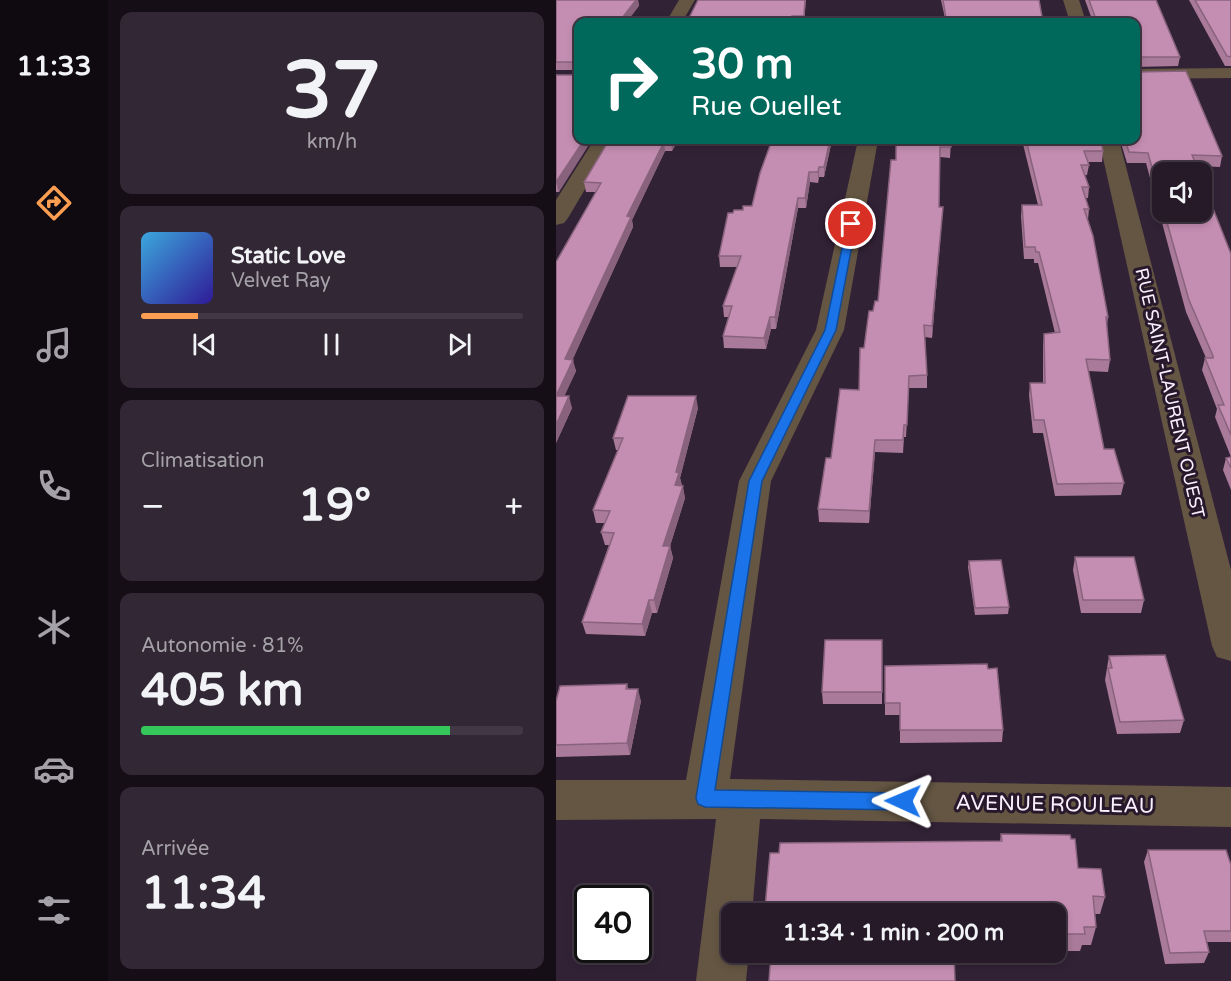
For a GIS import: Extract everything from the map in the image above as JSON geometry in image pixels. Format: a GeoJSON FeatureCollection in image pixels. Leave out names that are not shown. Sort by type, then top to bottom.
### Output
{"type":"FeatureCollection","features":[{"type":"Feature","properties":{"kind":"street"},"geometry":{"type":"LineString","coordinates":[[676,18],[687,0]]}},
{"type":"Feature","properties":{"kind":"street"},"geometry":{"type":"LineString","coordinates":[[1071,0],[1077,18]]}},
{"type":"Feature","properties":{"kind":"street"},"geometry":{"type":"LineString","coordinates":[[1140,74],[1231,73]]}},
{"type":"Feature","properties":{"kind":"street"},"geometry":{"type":"LineString","coordinates":[[556,218],[602,144]]}},
{"type":"Feature","properties":{"kind":"street"},"geometry":{"type":"LineString","coordinates":[[721,981],[722,799],[755,481],[830,330],[867,144]]}},
{"type":"Feature","properties":{"kind":"street","name":"RUE SAINT-LAURENT OUEST"},"geometry":{"type":"LineString","coordinates":[[1110,144],[1231,646]]}},
{"type":"Feature","properties":{"kind":"street","name":"AVENUE ROULEAU"},"geometry":{"type":"LineString","coordinates":[[556,800],[722,799],[1231,807]]}},
{"type":"Feature","properties":{"kind":"building"},"geometry":{"type":"Polygon","coordinates":[[[556,0],[636,0],[622,18],[574,18],[574,62],[556,62],[556,0]]]}},
{"type":"Feature","properties":{"kind":"building"},"geometry":{"type":"Polygon","coordinates":[[[698,0],[805,0],[804,16],[792,16],[792,18],[689,18],[698,0]]]}},
{"type":"Feature","properties":{"kind":"building"},"geometry":{"type":"Polygon","coordinates":[[[943,0],[1039,0],[1042,18],[946,18],[943,0]]]}},
{"type":"Feature","properties":{"kind":"building"},"geometry":{"type":"Polygon","coordinates":[[[1089,0],[1156,0],[1180,57],[1140,57],[1140,18],[1096,18],[1089,0]]]}},
{"type":"Feature","properties":{"kind":"building"},"geometry":{"type":"Polygon","coordinates":[[[1195,0],[1231,0],[1231,57],[1227,56],[1195,0]]]}},
{"type":"Feature","properties":{"kind":"building"},"geometry":{"type":"Polygon","coordinates":[[[876,17],[946,18],[876,18],[876,17]]]}},
{"type":"Feature","properties":{"kind":"building"},"geometry":{"type":"Polygon","coordinates":[[[1186,71],[1222,156],[1192,155],[1195,162],[1152,162],[1152,168],[1148,153],[1129,152],[1126,144],[1140,144],[1140,72],[1186,71]]]}},
{"type":"Feature","properties":{"kind":"building"},"geometry":{"type":"Polygon","coordinates":[[[556,75],[574,75],[574,144],[581,144],[556,182],[556,75]]]}},
{"type":"Feature","properties":{"kind":"building"},"geometry":{"type":"Polygon","coordinates":[[[607,144],[663,144],[627,216],[631,217],[565,359],[573,360],[556,396],[556,262],[601,183],[584,182],[607,144]]]}},
{"type":"Feature","properties":{"kind":"building"},"geometry":{"type":"Polygon","coordinates":[[[771,144],[829,144],[824,167],[819,167],[818,172],[809,172],[805,198],[798,198],[775,317],[770,317],[764,338],[723,336],[732,306],[723,306],[741,256],[719,256],[728,213],[743,210],[743,206],[752,206],[771,144]]]}},
{"type":"Feature","properties":{"kind":"building"},"geometry":{"type":"Polygon","coordinates":[[[896,144],[951,144],[951,147],[940,147],[939,207],[943,207],[932,326],[924,325],[927,375],[909,376],[907,425],[904,425],[903,440],[875,440],[869,511],[818,509],[826,458],[831,458],[840,389],[859,390],[860,348],[864,348],[869,311],[873,311],[875,301],[878,301],[891,160],[896,160],[896,144]]]}},
{"type":"Feature","properties":{"kind":"building"},"geometry":{"type":"Polygon","coordinates":[[[1027,144],[1102,144],[1103,151],[1084,151],[1089,165],[1081,165],[1089,187],[1082,187],[1089,209],[1084,209],[1093,236],[1108,317],[1106,317],[1110,360],[1086,359],[1104,449],[1114,449],[1124,483],[1057,484],[1044,420],[1034,420],[1030,383],[1045,383],[1044,334],[1060,332],[1039,252],[1036,252],[1035,247],[1025,247],[1022,205],[1042,205],[1027,144]]]}},
{"type":"Feature","properties":{"kind":"building"},"geometry":{"type":"Polygon","coordinates":[[[1212,206],[1231,254],[1231,435],[1218,405],[1224,405],[1205,358],[1213,358],[1213,356],[1189,300],[1167,222],[1212,222],[1212,206]]]}},
{"type":"Feature","properties":{"kind":"building"},"geometry":{"type":"Polygon","coordinates":[[[556,396],[569,396],[556,425],[556,396]]]}},
{"type":"Feature","properties":{"kind":"building"},"geometry":{"type":"Polygon","coordinates":[[[628,396],[696,396],[676,472],[679,473],[675,485],[683,486],[663,546],[670,546],[654,600],[649,600],[642,624],[582,622],[614,533],[601,532],[610,511],[593,510],[623,438],[613,438],[628,396]]]}},
{"type":"Feature","properties":{"kind":"building"},"geometry":{"type":"Polygon","coordinates":[[[1231,457],[1231,468],[1226,458],[1231,457]]]}},
{"type":"Feature","properties":{"kind":"building"},"geometry":{"type":"Polygon","coordinates":[[[1075,557],[1134,557],[1144,600],[1083,600],[1075,557]]]}},
{"type":"Feature","properties":{"kind":"building"},"geometry":{"type":"Polygon","coordinates":[[[1001,560],[1009,607],[975,608],[969,561],[1001,560]]]}},
{"type":"Feature","properties":{"kind":"building"},"geometry":{"type":"Polygon","coordinates":[[[825,640],[882,640],[882,692],[822,692],[825,640]]]}},
{"type":"Feature","properties":{"kind":"building"},"geometry":{"type":"Polygon","coordinates":[[[1165,655],[1184,720],[1120,722],[1108,668],[1112,668],[1109,656],[1165,655]]]}},
{"type":"Feature","properties":{"kind":"building"},"geometry":{"type":"Polygon","coordinates":[[[987,664],[988,669],[997,668],[1003,730],[900,730],[900,703],[885,703],[885,666],[987,664]]]}},
{"type":"Feature","properties":{"kind":"building"},"geometry":{"type":"Polygon","coordinates":[[[627,684],[626,689],[638,689],[627,743],[556,745],[556,701],[560,686],[627,684]]]}},
{"type":"Feature","properties":{"kind":"building"},"geometry":{"type":"Polygon","coordinates":[[[1001,834],[1070,835],[1071,839],[1075,839],[1078,868],[1101,869],[1105,897],[1093,896],[1096,927],[1084,927],[1085,934],[1066,934],[1066,903],[765,903],[770,853],[779,853],[780,843],[1002,841],[1001,834]]]}},
{"type":"Feature","properties":{"kind":"building"},"geometry":{"type":"Polygon","coordinates":[[[1148,850],[1226,850],[1231,865],[1231,931],[1204,931],[1209,952],[1170,953],[1148,850]]]}},
{"type":"Feature","properties":{"kind":"building"},"geometry":{"type":"Polygon","coordinates":[[[770,963],[954,963],[955,981],[769,981],[770,963]]]}},
{"type":"Feature","properties":{"kind":"route"},"geometry":{"type":"LineString","coordinates":[[851,224],[830,330],[755,481],[705,798],[903,801]]}}]}
